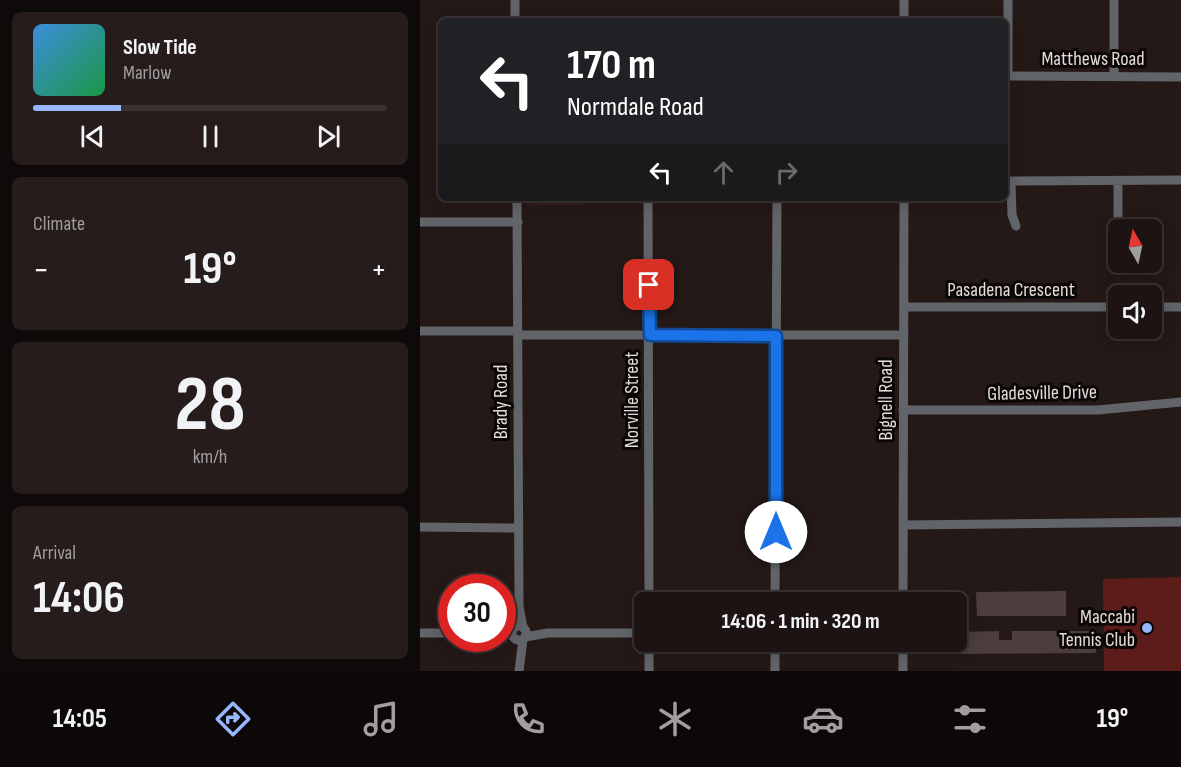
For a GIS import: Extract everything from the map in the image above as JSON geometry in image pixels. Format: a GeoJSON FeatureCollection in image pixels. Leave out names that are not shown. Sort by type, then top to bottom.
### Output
{"type":"FeatureCollection","features":[{"type":"Feature","properties":{"kind":"street"},"geometry":{"type":"LineString","coordinates":[[515,0],[515,18]]}},
{"type":"Feature","properties":{"kind":"street"},"geometry":{"type":"LineString","coordinates":[[904,0],[904,18]]}},
{"type":"Feature","properties":{"kind":"street"},"geometry":{"type":"LineString","coordinates":[[1008,0],[1008,18]]}},
{"type":"Feature","properties":{"kind":"street"},"geometry":{"type":"LineString","coordinates":[[1114,0],[1114,76]]}},
{"type":"Feature","properties":{"kind":"street","name":"Matthews Road"},"geometry":{"type":"LineString","coordinates":[[1008,76],[1181,77]]}},
{"type":"Feature","properties":{"kind":"street"},"geometry":{"type":"LineString","coordinates":[[1016,226],[1012,215],[1008,181],[1181,180]]}},
{"type":"Feature","properties":{"kind":"street"},"geometry":{"type":"LineString","coordinates":[[1118,181],[1118,219]]}},
{"type":"Feature","properties":{"kind":"street","name":"Brady Road"},"geometry":{"type":"LineString","coordinates":[[517,201],[519,667]]}},
{"type":"Feature","properties":{"kind":"street","name":"Norville Street"},"geometry":{"type":"LineString","coordinates":[[648,201],[649,592]]}},
{"type":"Feature","properties":{"kind":"street"},"geometry":{"type":"LineString","coordinates":[[775,592],[777,201]]}},
{"type":"Feature","properties":{"kind":"street","name":"Bignell Road"},"geometry":{"type":"LineString","coordinates":[[903,592],[904,201]]}},
{"type":"Feature","properties":{"kind":"street"},"geometry":{"type":"LineString","coordinates":[[420,222],[518,222]]}},
{"type":"Feature","properties":{"kind":"street","name":"Pasadena Crescent"},"geometry":{"type":"LineString","coordinates":[[904,307],[1108,307]]}},
{"type":"Feature","properties":{"kind":"street"},"geometry":{"type":"LineString","coordinates":[[1162,307],[1181,307]]}},
{"type":"Feature","properties":{"kind":"street"},"geometry":{"type":"LineString","coordinates":[[420,331],[650,335],[903,335]]}},
{"type":"Feature","properties":{"kind":"street","name":"Gladesville Drive"},"geometry":{"type":"LineString","coordinates":[[903,411],[1104,409],[1181,402]]}},
{"type":"Feature","properties":{"kind":"street"},"geometry":{"type":"LineString","coordinates":[[903,525],[1181,522]]}},
{"type":"Feature","properties":{"kind":"street"},"geometry":{"type":"LineString","coordinates":[[420,527],[519,528]]}},
{"type":"Feature","properties":{"kind":"street"},"geometry":{"type":"LineString","coordinates":[[420,633],[438,633]]}},
{"type":"Feature","properties":{"kind":"street"},"geometry":{"type":"LineString","coordinates":[[516,633],[634,633]]}},
{"type":"Feature","properties":{"kind":"street"},"geometry":{"type":"LineString","coordinates":[[649,652],[649,671]]}},
{"type":"Feature","properties":{"kind":"street"},"geometry":{"type":"LineString","coordinates":[[775,652],[776,671]]}},
{"type":"Feature","properties":{"kind":"street"},"geometry":{"type":"LineString","coordinates":[[903,652],[903,671]]}},
{"type":"Feature","properties":{"kind":"shaded area"},"geometry":{"type":"Polygon","coordinates":[[[526,201],[583,201],[583,205],[526,206],[526,201]]]}},
{"type":"Feature","properties":{"kind":"shaded area","name":"Maccabi Tennis Club"},"geometry":{"type":"Polygon","coordinates":[[[1181,577],[1181,671],[1104,671],[1103,579],[1181,577]]]}},
{"type":"Feature","properties":{"kind":"building"},"geometry":{"type":"Polygon","coordinates":[[[1066,591],[1066,616],[977,616],[976,592],[1066,591]]]}},
{"type":"Feature","properties":{"kind":"building"},"geometry":{"type":"Polygon","coordinates":[[[999,631],[999,640],[1012,640],[1012,631],[1096,631],[1096,653],[956,654],[956,652],[967,652],[967,632],[999,631]]]}},
{"type":"Feature","properties":{"kind":"place","name":"Maccabi Tennis Club"},"geometry":{"type":"Point","coordinates":[1147,628]}},
{"type":"Feature","properties":{"kind":"route"},"geometry":{"type":"LineString","coordinates":[[649,285],[650,335],[776,336],[776,532]]}}]}
